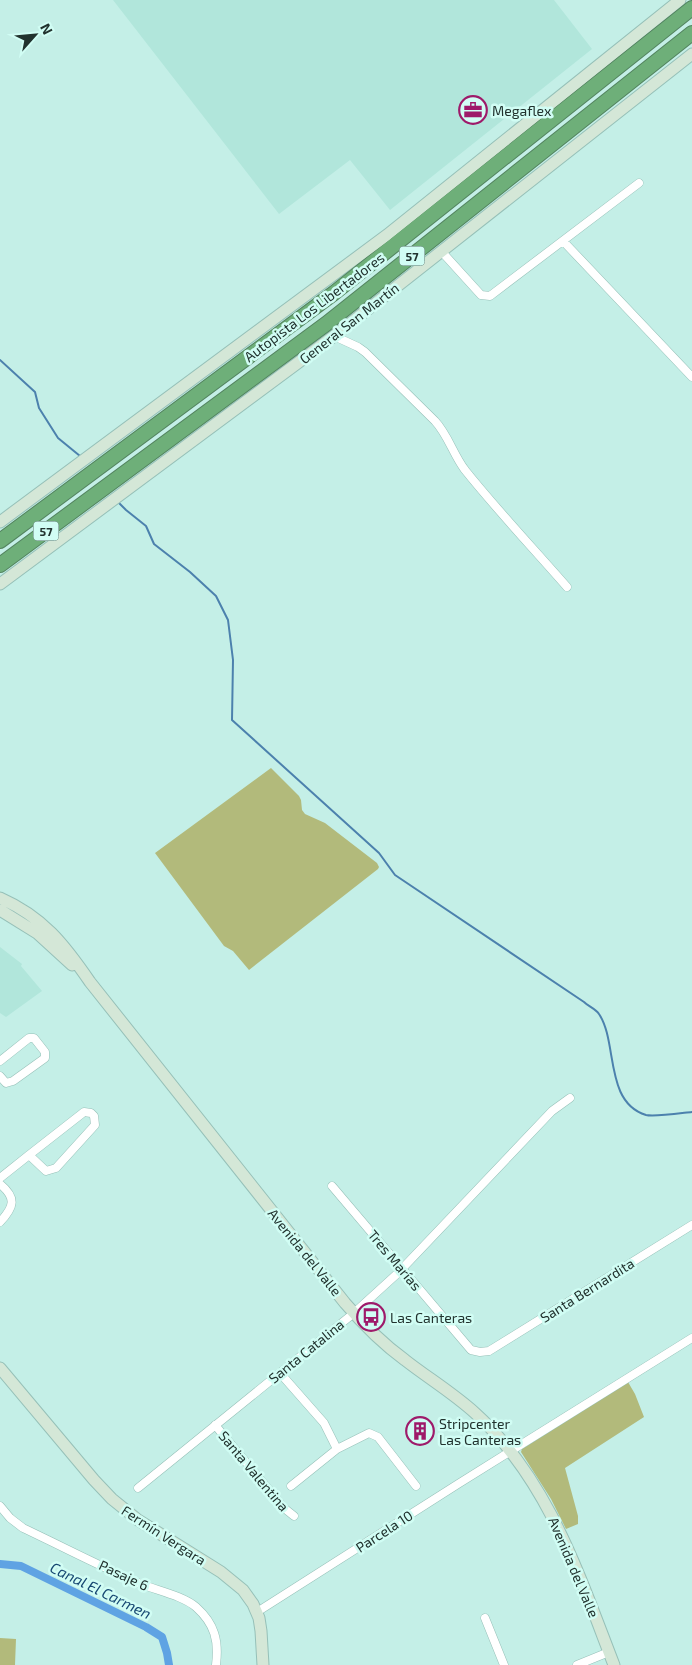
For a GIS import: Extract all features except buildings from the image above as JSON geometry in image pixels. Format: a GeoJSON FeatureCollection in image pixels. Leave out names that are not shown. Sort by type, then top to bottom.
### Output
{"type":"FeatureCollection","features":[{"type":"Feature","properties":{"kind":"highway","name":"Autopista Los Libertadores"},"geometry":{"type":"LineString","coordinates":[[0,541],[361,272],[692,8]]}},
{"type":"Feature","properties":{"kind":"highway","name":"Autopista Los Libertadores"},"geometry":{"type":"LineString","coordinates":[[0,565],[354,303],[692,33]]}},
{"type":"Feature","properties":{"kind":"street"},"geometry":{"type":"LineString","coordinates":[[0,522],[387,235],[680,0]]}},
{"type":"Feature","properties":{"kind":"street","name":"General San Martín"},"geometry":{"type":"LineString","coordinates":[[0,584],[334,336],[692,54]]}},
{"type":"Feature","properties":{"kind":"street"},"geometry":{"type":"LineString","coordinates":[[442,252],[480,295],[486,297],[492,295],[640,183]]}},
{"type":"Feature","properties":{"kind":"street"},"geometry":{"type":"LineString","coordinates":[[563,242],[692,377]]}},
{"type":"Feature","properties":{"kind":"street"},"geometry":{"type":"LineString","coordinates":[[334,336],[362,350],[435,420],[443,431],[455,456],[465,469],[567,587]]}},
{"type":"Feature","properties":{"kind":"street","name":"Avenida del Valle"},"geometry":{"type":"LineString","coordinates":[[0,898],[26,912],[51,931],[68,949],[90,982],[354,1313],[392,1350],[469,1408],[511,1451],[537,1487],[565,1543],[614,1665]]}},
{"type":"Feature","properties":{"kind":"street","name":"Avenida del Valle"},"geometry":{"type":"LineString","coordinates":[[0,910],[18,920],[45,940],[90,982]]}},
{"type":"Feature","properties":{"kind":"street"},"geometry":{"type":"LineString","coordinates":[[0,1061],[29,1038],[34,1038],[45,1052],[45,1058],[13,1081],[6,1083],[0,1076]]}},
{"type":"Feature","properties":{"kind":"street","name":"Santa Catalina"},"geometry":{"type":"LineString","coordinates":[[138,1488],[354,1313],[402,1269],[552,1111],[570,1098]]}},
{"type":"Feature","properties":{"kind":"street"},"geometry":{"type":"LineString","coordinates":[[0,1178],[29,1155],[81,1114],[87,1112],[94,1116],[96,1121],[93,1128],[56,1168],[46,1171],[29,1155]]}},
{"type":"Feature","properties":{"kind":"street"},"geometry":{"type":"LineString","coordinates":[[0,1184],[8,1191],[12,1200],[11,1208],[0,1222]]}},
{"type":"Feature","properties":{"kind":"street","name":"Tres Marías"},"geometry":{"type":"LineString","coordinates":[[332,1186],[471,1350],[480,1352]]}},
{"type":"Feature","properties":{"kind":"street","name":"Santa Bernardita"},"geometry":{"type":"LineString","coordinates":[[480,1352],[489,1351],[692,1225]]}},
{"type":"Feature","properties":{"kind":"street","name":"Parcela 10"},"geometry":{"type":"LineString","coordinates":[[257,1612],[692,1338]]}},
{"type":"Feature","properties":{"kind":"street","name":"Fermín Vergara"},"geometry":{"type":"LineString","coordinates":[[0,1368],[112,1499],[145,1525],[229,1577],[249,1597],[257,1612],[261,1631],[263,1665]]}},
{"type":"Feature","properties":{"kind":"street"},"geometry":{"type":"LineString","coordinates":[[280,1373],[324,1423],[337,1449]]}},
{"type":"Feature","properties":{"kind":"street","name":"Santa Valentina"},"geometry":{"type":"LineString","coordinates":[[215,1425],[284,1508],[294,1516]]}},
{"type":"Feature","properties":{"kind":"street"},"geometry":{"type":"LineString","coordinates":[[291,1486],[337,1449],[364,1434],[374,1434],[378,1437],[416,1486]]}},
{"type":"Feature","properties":{"kind":"street","name":"Pasaje 6"},"geometry":{"type":"LineString","coordinates":[[0,1506],[10,1518],[23,1528],[138,1583],[188,1602],[196,1607],[210,1624],[217,1640],[216,1665]]}},
{"type":"Feature","properties":{"kind":"street"},"geometry":{"type":"LineString","coordinates":[[485,1618],[504,1665]]}},
{"type":"Feature","properties":{"kind":"street"},"geometry":{"type":"LineString","coordinates":[[577,1665],[609,1652]]}},
{"type":"Feature","properties":{"kind":"shaded area"},"geometry":{"type":"Polygon","coordinates":[[[113,0],[554,0],[592,49],[390,210],[350,160],[279,214],[113,0]]]}},
{"type":"Feature","properties":{"kind":"shaded area"},"geometry":{"type":"Polygon","coordinates":[[[0,947],[22,964],[21,966],[42,991],[6,1017],[0,1013],[0,947]]]}},
{"type":"Feature","properties":{"kind":"green space"},"geometry":{"type":"Polygon","coordinates":[[[271,768],[299,796],[302,810],[305,814],[325,823],[377,863],[379,867],[249,970],[233,951],[224,946],[155,853],[271,768]]]}},
{"type":"Feature","properties":{"kind":"green space"},"geometry":{"type":"Polygon","coordinates":[[[628,1382],[644,1417],[565,1468],[578,1516],[578,1524],[566,1529],[551,1499],[521,1452],[522,1449],[628,1382]]]}},
{"type":"Feature","properties":{"kind":"green space"},"geometry":{"type":"Polygon","coordinates":[[[0,1638],[16,1639],[15,1665],[0,1665],[0,1638]]]}},
{"type":"Feature","properties":{"kind":"waterway"},"geometry":{"type":"LineString","coordinates":[[0,360],[35,392],[39,408],[58,438],[80,456]]}},
{"type":"Feature","properties":{"kind":"waterway"},"geometry":{"type":"LineString","coordinates":[[118,502],[146,526],[154,544],[190,572],[216,596],[228,620],[233,660],[232,720],[379,853],[395,875],[598,1012],[605,1026],[618,1085],[624,1098],[633,1108],[646,1115],[692,1112]]}},
{"type":"Feature","properties":{"kind":"waterway","name":"Canal El Carmen"},"geometry":{"type":"LineString","coordinates":[[0,1564],[21,1566],[146,1627],[162,1637],[169,1665]]}},
{"type":"Feature","properties":{"kind":"place","name":"Megaflex"},"geometry":{"type":"Point","coordinates":[473,110]}},
{"type":"Feature","properties":{"kind":"place","name":"Las Canteras"},"geometry":{"type":"Point","coordinates":[371,1317]}},
{"type":"Feature","properties":{"kind":"place","name":"Stripcenter Las Canteras"},"geometry":{"type":"Point","coordinates":[420,1431]}}]}
